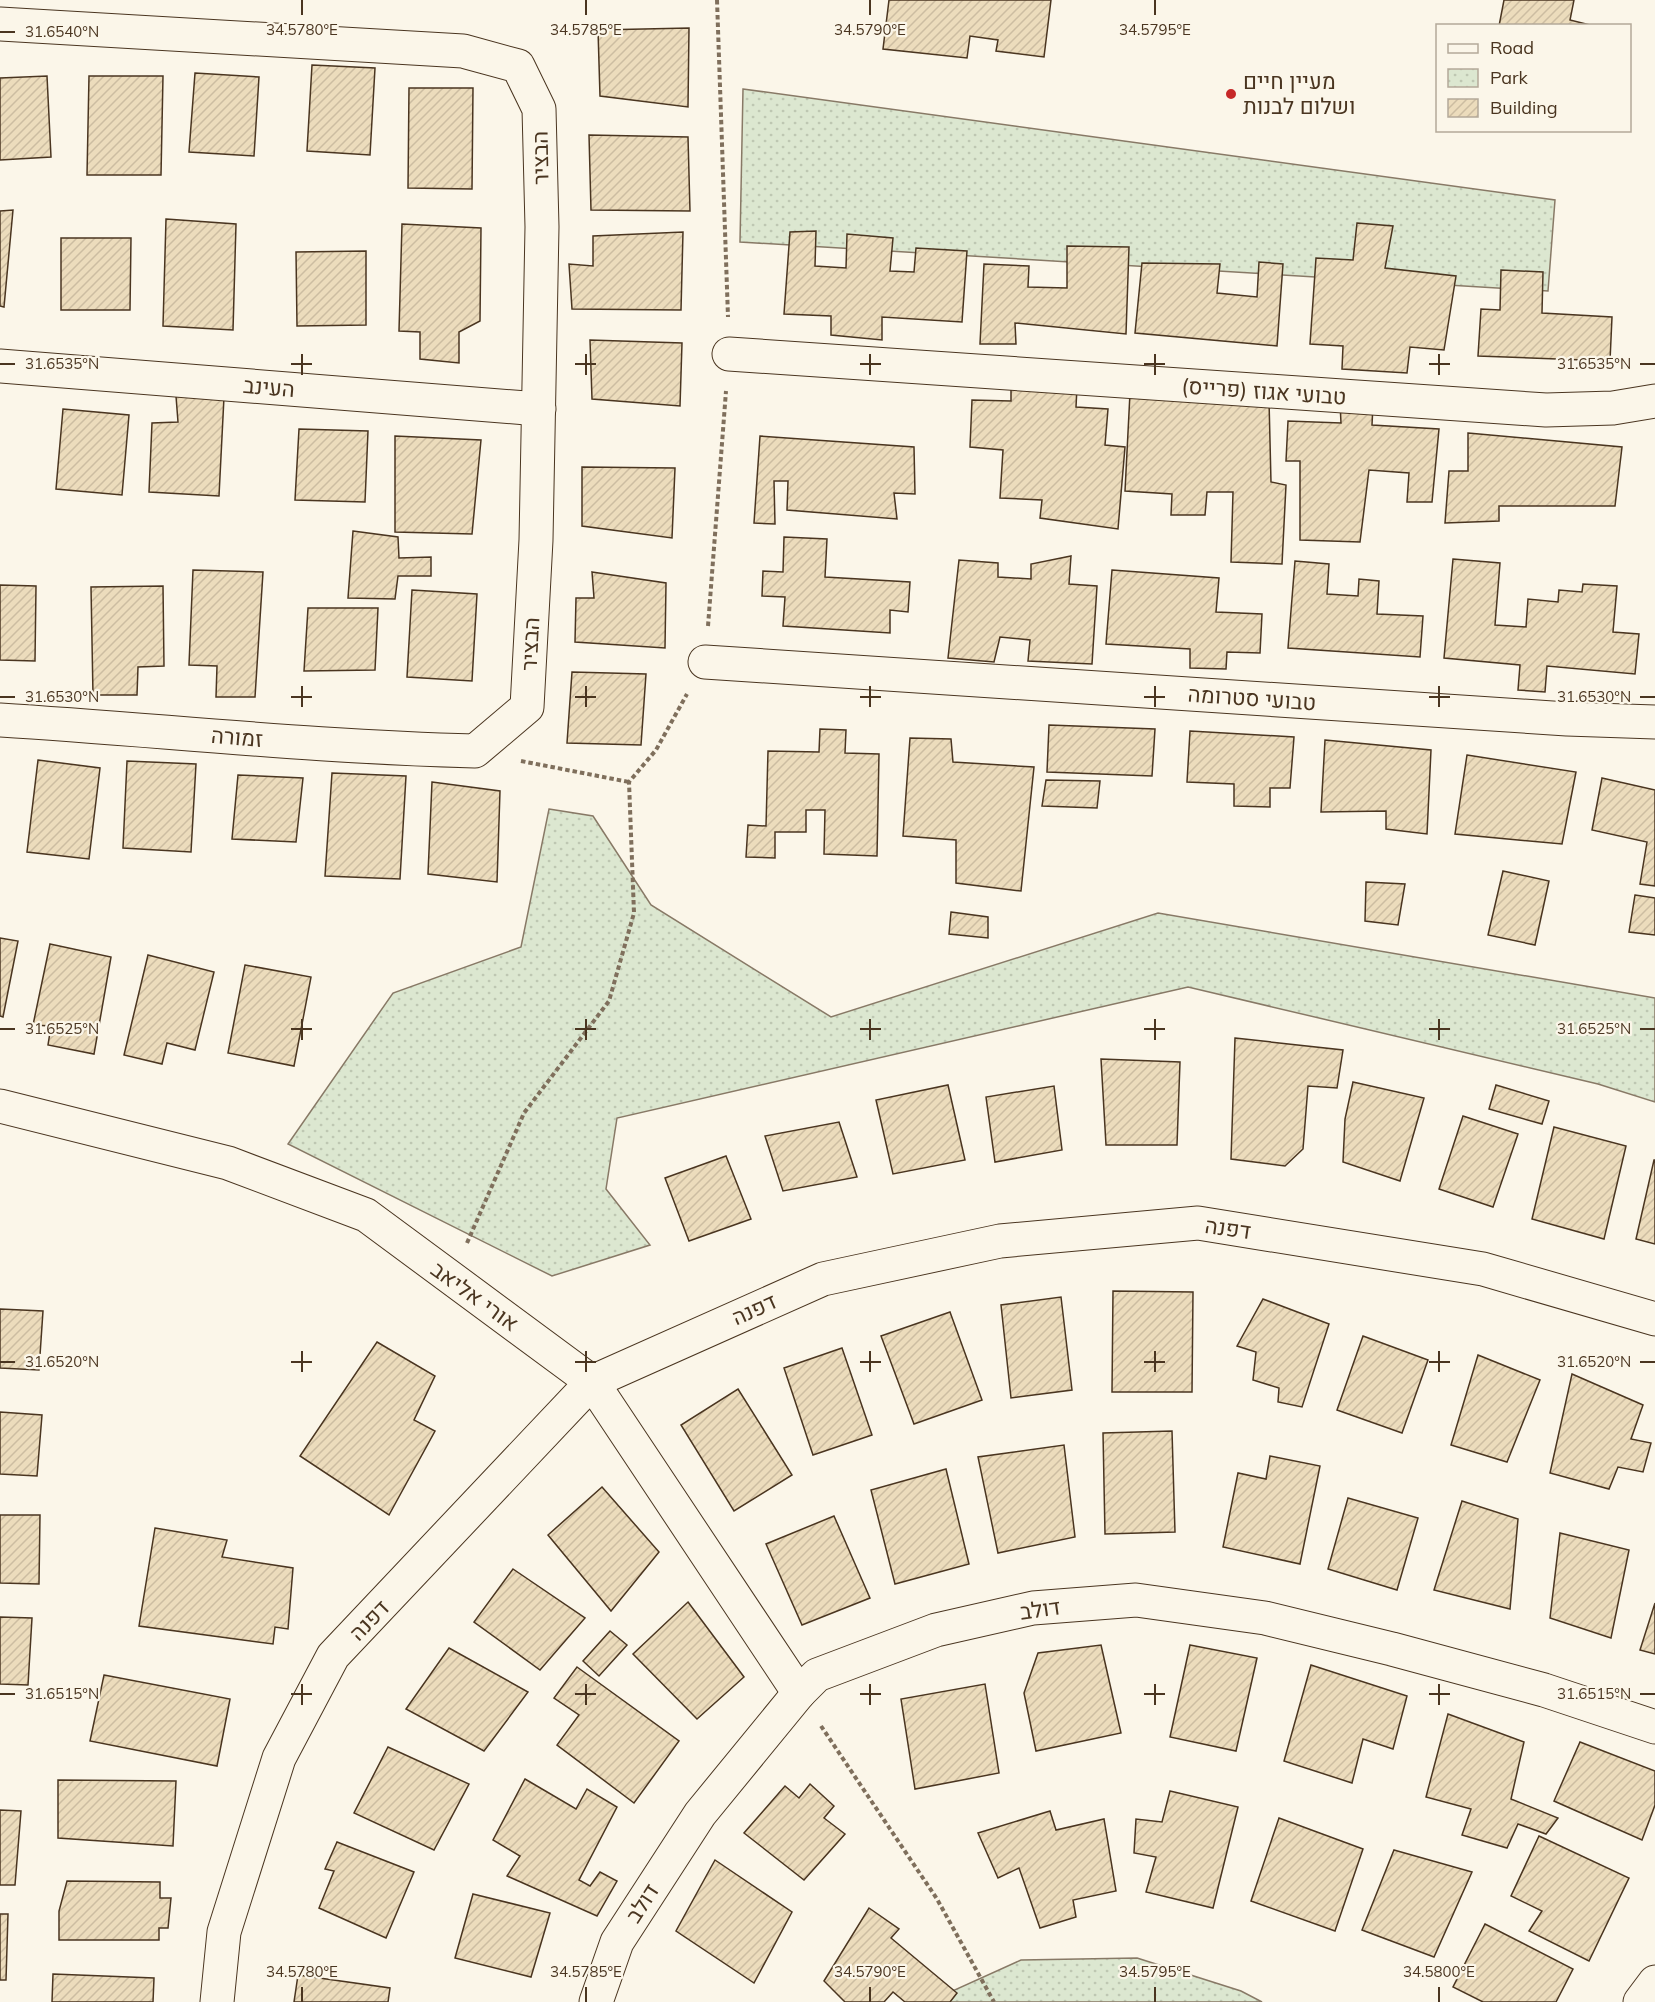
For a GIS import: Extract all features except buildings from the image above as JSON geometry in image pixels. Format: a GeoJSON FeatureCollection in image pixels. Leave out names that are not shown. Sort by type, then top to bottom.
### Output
{"type":"FeatureCollection","features":[{"type":"Feature","properties":{"kind":"street","name":"הבציר"},"geometry":{"type":"LineString","coordinates":[[0,24],[463,51],[518,66],[539,109],[542,227],[536,540],[527,707],[475,751]]}},
{"type":"Feature","properties":{"kind":"street","name":"טבועי אגוז (פרייס)"},"geometry":{"type":"LineString","coordinates":[[729,354],[1546,410],[1613,408],[1655,401]]}},
{"type":"Feature","properties":{"kind":"street","name":"העינב"},"geometry":{"type":"LineString","coordinates":[[0,366],[539,409]]}},
{"type":"Feature","properties":{"kind":"street","name":"טבועי סטרומה"},"geometry":{"type":"LineString","coordinates":[[705,662],[1555,718],[1655,722]]}},
{"type":"Feature","properties":{"kind":"street","name":"זמורה"},"geometry":{"type":"LineString","coordinates":[[0,720],[164,730],[354,748],[475,751]]}},
{"type":"Feature","properties":{"kind":"street","name":"אורי אליאב"},"geometry":{"type":"LineString","coordinates":[[0,1106],[228,1164],[366,1215],[592,1382],[799,1693]]}},
{"type":"Feature","properties":{"kind":"street","name":"דפנה"},"geometry":{"type":"LineString","coordinates":[[217,2002],[224,1932],[279,1758],[333,1656],[592,1382],[823,1279],[1000,1241],[1198,1223],[1483,1269],[1655,1319]]}},
{"type":"Feature","properties":{"kind":"street","name":"דולב"},"geometry":{"type":"LineString","coordinates":[[596,2002],[617,1942],[693,1824],[799,1693],[817,1675],[936,1630],[1033,1608],[1136,1600],[1265,1618],[1392,1649],[1544,1690],[1655,1727]]}},
{"type":"Feature","properties":{"kind":"street"},"geometry":{"type":"LineString","coordinates":[[1640,2002],[1655,1982]]}},
{"type":"Feature","properties":{"kind":"path"},"geometry":{"type":"LineString","coordinates":[[451,1279],[524,1113],[609,1000],[634,913],[629,782],[656,750],[705,662],[729,354],[717,0]]}},
{"type":"Feature","properties":{"kind":"path"},"geometry":{"type":"LineString","coordinates":[[475,751],[629,782]]}},
{"type":"Feature","properties":{"kind":"path"},"geometry":{"type":"LineString","coordinates":[[799,1693],[937,1899],[994,2002]]}},
{"type":"Feature","properties":{"kind":"green space"},"geometry":{"type":"Polygon","coordinates":[[[743,89],[1555,200],[1548,291],[740,242],[743,89]]]}},
{"type":"Feature","properties":{"kind":"green space"},"geometry":{"type":"Polygon","coordinates":[[[549,809],[593,816],[651,905],[831,1017],[1158,913],[1655,998],[1655,1102],[1598,1084],[1188,987],[617,1118],[606,1189],[650,1245],[552,1276],[288,1144],[393,993],[521,947],[549,809]]]}},
{"type":"Feature","properties":{"kind":"green space"},"geometry":{"type":"Polygon","coordinates":[[[1137,1958],[1241,1991],[1262,2002],[935,2002],[939,1997],[1021,1960],[1137,1958]]]}},
{"type":"Feature","properties":{"kind":"place","name":"מעיין חיים ושלום לבנות"},"geometry":{"type":"Point","coordinates":[1231,94]}}]}
